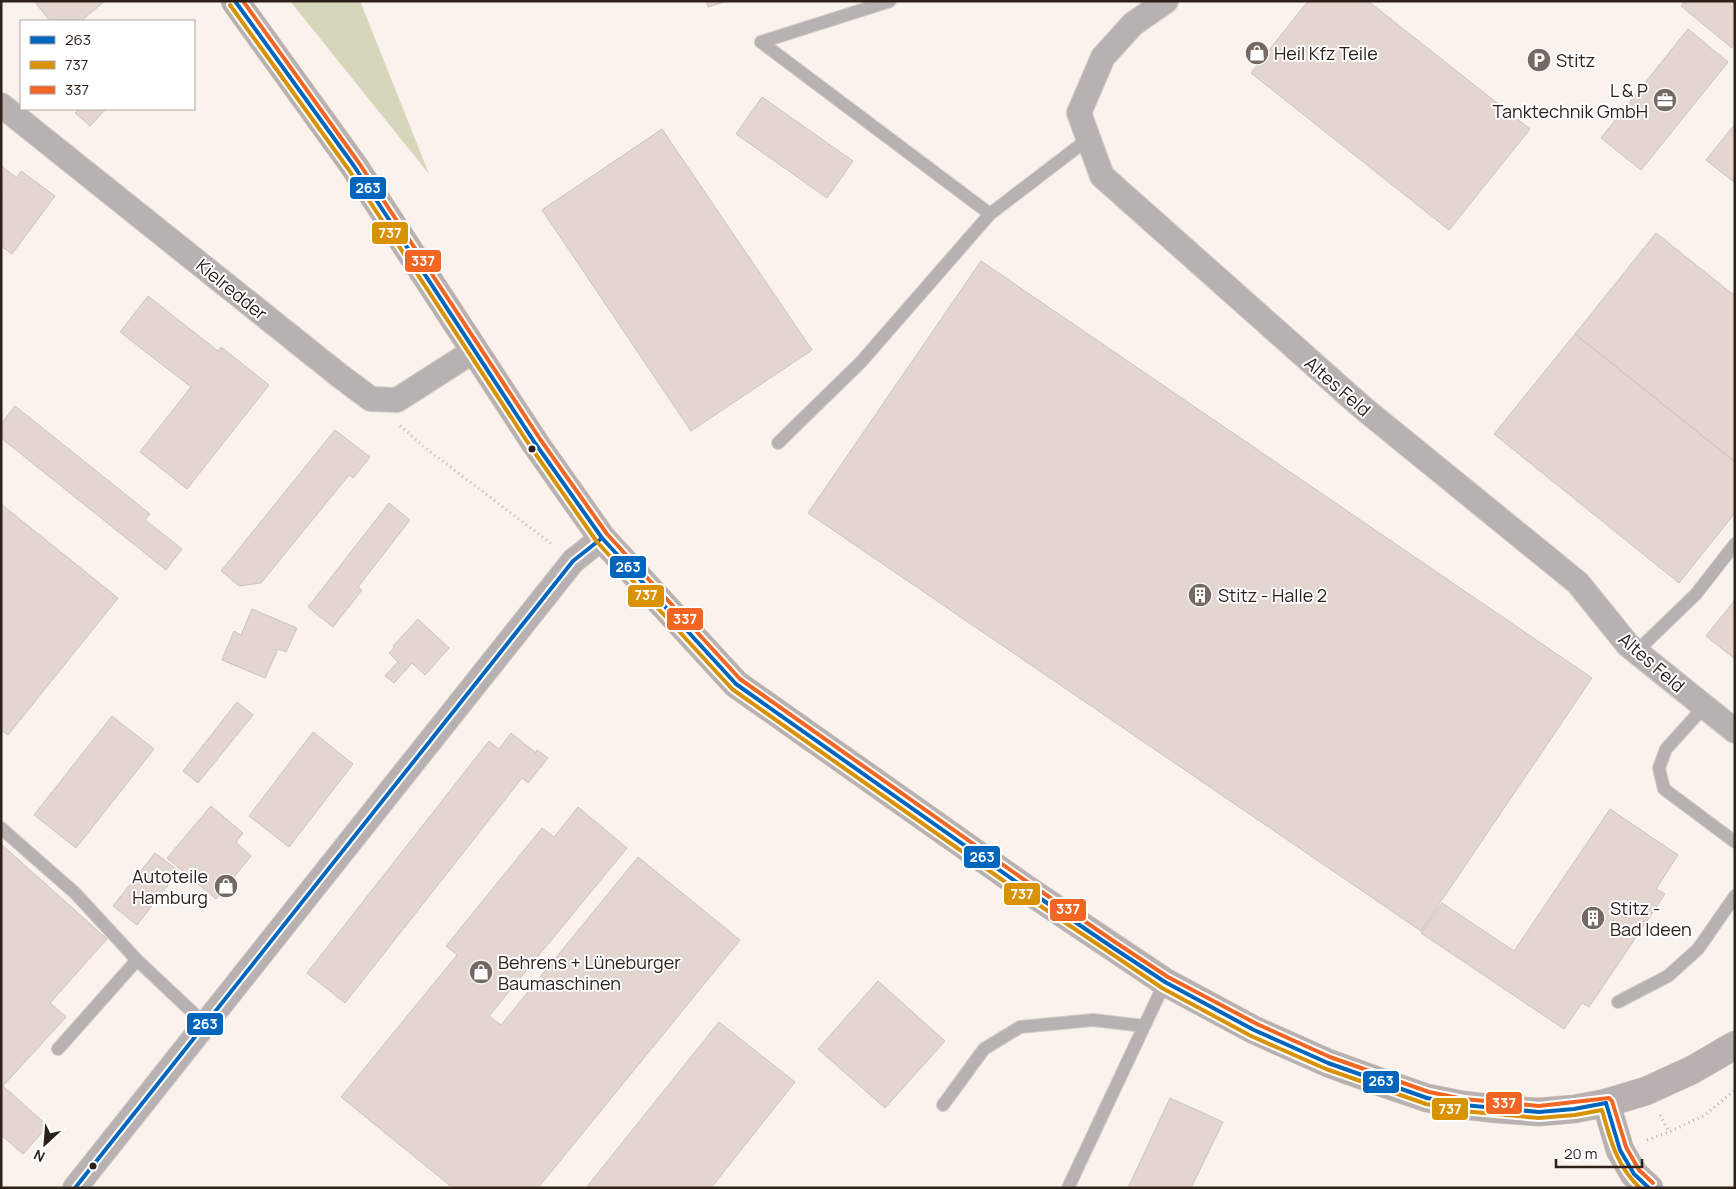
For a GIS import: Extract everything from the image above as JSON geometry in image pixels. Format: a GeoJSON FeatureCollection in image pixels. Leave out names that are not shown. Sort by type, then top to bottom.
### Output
{"type":"FeatureCollection","features":[{"type":"Feature","properties":{"kind":"main road"},"geometry":{"type":"LineString","coordinates":[[235,1],[354,166],[535,443],[602,538],[736,684],[1014,881],[1165,982],[1254,1030],[1328,1063],[1427,1098],[1463,1105],[1539,1112],[1574,1109],[1606,1103],[1646,1091],[1692,1070],[1735,1045]]}},
{"type":"Feature","properties":{"kind":"main road"},"geometry":{"type":"LineString","coordinates":[[1606,1103],[1620,1150],[1634,1174],[1649,1188]]}},
{"type":"Feature","properties":{"kind":"street","name":"Altes Feld"},"geometry":{"type":"LineString","coordinates":[[1166,1],[1146,8],[1103,57],[1079,113],[1102,176],[1362,408],[1578,583],[1628,645],[1735,731]]}},
{"type":"Feature","properties":{"kind":"street","name":"Kielredder"},"geometry":{"type":"LineString","coordinates":[[1,105],[371,399]]}},
{"type":"Feature","properties":{"kind":"street"},"geometry":{"type":"LineString","coordinates":[[371,399],[397,400],[475,350]]}},
{"type":"Feature","properties":{"kind":"street"},"geometry":{"type":"LineString","coordinates":[[75,1188],[573,561],[602,538]]}},
{"type":"Feature","properties":{"kind":"lane"},"geometry":{"type":"LineString","coordinates":[[890,1],[761,42],[990,214]]}},
{"type":"Feature","properties":{"kind":"lane"},"geometry":{"type":"LineString","coordinates":[[778,444],[861,362],[990,214],[1088,139]]}},
{"type":"Feature","properties":{"kind":"lane"},"geometry":{"type":"LineString","coordinates":[[1636,652],[1696,594],[1735,544]]}},
{"type":"Feature","properties":{"kind":"lane"},"geometry":{"type":"LineString","coordinates":[[1704,707],[1666,749],[1659,768],[1664,789],[1735,842]]}},
{"type":"Feature","properties":{"kind":"lane"},"geometry":{"type":"LineString","coordinates":[[1,828],[75,893],[137,960],[205,1024]]}},
{"type":"Feature","properties":{"kind":"lane"},"geometry":{"type":"LineString","coordinates":[[1618,1002],[1668,976],[1698,949],[1735,896]]}},
{"type":"Feature","properties":{"kind":"lane"},"geometry":{"type":"LineString","coordinates":[[58,1049],[137,960]]}},
{"type":"Feature","properties":{"kind":"lane"},"geometry":{"type":"LineString","coordinates":[[1068,1188],[1165,982]]}},
{"type":"Feature","properties":{"kind":"lane"},"geometry":{"type":"LineString","coordinates":[[943,1104],[984,1048],[1020,1027],[1093,1020],[1144,1026]]}},
{"type":"Feature","properties":{"kind":"path"},"geometry":{"type":"LineString","coordinates":[[371,399],[428,450],[573,561]]}},
{"type":"Feature","properties":{"kind":"path"},"geometry":{"type":"LineString","coordinates":[[1620,1150],[1669,1132],[1705,1115],[1735,1090]]}},
{"type":"Feature","properties":{"kind":"green space"},"geometry":{"type":"Polygon","coordinates":[[[290,1],[360,1],[429,174],[290,1]]]}},
{"type":"Feature","properties":{"kind":"building"},"geometry":{"type":"Polygon","coordinates":[[[34,1],[105,1],[82,20],[49,20],[34,1]]]}},
{"type":"Feature","properties":{"kind":"building"},"geometry":{"type":"Polygon","coordinates":[[[706,1],[727,1],[708,7],[706,1]]]}},
{"type":"Feature","properties":{"kind":"building"},"geometry":{"type":"Polygon","coordinates":[[[1308,1],[1368,1],[1530,129],[1449,230],[1251,73],[1308,1]]]}},
{"type":"Feature","properties":{"kind":"building"},"geometry":{"type":"Polygon","coordinates":[[[1685,1],[1735,1],[1735,44],[1732,48],[1681,6],[1685,1]]]}},
{"type":"Feature","properties":{"kind":"building","name":"L & P Tanktechnik GmbH"},"geometry":{"type":"Polygon","coordinates":[[[1688,29],[1728,62],[1641,170],[1601,138],[1688,29]]]}},
{"type":"Feature","properties":{"kind":"building"},"geometry":{"type":"Polygon","coordinates":[[[762,97],[853,161],[827,198],[736,134],[762,97]]]}},
{"type":"Feature","properties":{"kind":"building"},"geometry":{"type":"Polygon","coordinates":[[[78,110],[105,110],[90,126],[75,113],[78,110]]]}},
{"type":"Feature","properties":{"kind":"building"},"geometry":{"type":"Polygon","coordinates":[[[1735,124],[1735,183],[1706,160],[1735,124]]]}},
{"type":"Feature","properties":{"kind":"building"},"geometry":{"type":"Polygon","coordinates":[[[662,129],[812,350],[691,431],[542,210],[662,129]]]}},
{"type":"Feature","properties":{"kind":"building"},"geometry":{"type":"Polygon","coordinates":[[[1,166],[17,178],[21,171],[55,196],[12,254],[1,246],[1,196],[3,194],[1,193],[1,166]]]}},
{"type":"Feature","properties":{"kind":"building"},"geometry":{"type":"Polygon","coordinates":[[[1656,233],[1735,296],[1735,462],[1575,334],[1656,233]]]}},
{"type":"Feature","properties":{"kind":"building","name":"Stitz - Halle 2"},"geometry":{"type":"Polygon","coordinates":[[[981,261],[1592,678],[1421,931],[808,513],[981,261]]]}},
{"type":"Feature","properties":{"kind":"building"},"geometry":{"type":"Polygon","coordinates":[[[148,296],[218,351],[221,347],[269,385],[187,489],[140,452],[191,387],[120,332],[148,296]]]}},
{"type":"Feature","properties":{"kind":"building"},"geometry":{"type":"Polygon","coordinates":[[[1575,334],[1735,462],[1735,513],[1679,583],[1494,434],[1575,334]]]}},
{"type":"Feature","properties":{"kind":"building"},"geometry":{"type":"Polygon","coordinates":[[[15,406],[150,514],[145,520],[182,549],[166,570],[1,438],[1,424],[15,406]]]}},
{"type":"Feature","properties":{"kind":"building"},"geometry":{"type":"Polygon","coordinates":[[[335,430],[370,457],[353,478],[349,475],[261,583],[239,586],[221,571],[335,430]]]}},
{"type":"Feature","properties":{"kind":"building"},"geometry":{"type":"Polygon","coordinates":[[[389,503],[410,520],[358,587],[362,590],[333,627],[308,607],[389,503]]]}},
{"type":"Feature","properties":{"kind":"building"},"geometry":{"type":"Polygon","coordinates":[[[1,504],[118,598],[8,735],[1,730],[1,504]]]}},
{"type":"Feature","properties":{"kind":"building"},"geometry":{"type":"Polygon","coordinates":[[[1735,600],[1735,659],[1706,636],[1735,600]]]}},
{"type":"Feature","properties":{"kind":"building"},"geometry":{"type":"Polygon","coordinates":[[[252,609],[297,628],[286,652],[278,649],[265,678],[222,660],[234,631],[241,635],[252,609]]]}},
{"type":"Feature","properties":{"kind":"building"},"geometry":{"type":"Polygon","coordinates":[[[418,619],[449,648],[425,675],[412,663],[394,683],[385,676],[398,662],[389,653],[418,619]]]}},
{"type":"Feature","properties":{"kind":"building"},"geometry":{"type":"Polygon","coordinates":[[[237,702],[253,715],[198,783],[183,771],[237,702]]]}},
{"type":"Feature","properties":{"kind":"building"},"geometry":{"type":"Polygon","coordinates":[[[112,716],[154,749],[76,848],[34,815],[112,716]]]}},
{"type":"Feature","properties":{"kind":"building"},"geometry":{"type":"Polygon","coordinates":[[[313,732],[353,764],[289,847],[249,816],[313,732]]]}},
{"type":"Feature","properties":{"kind":"building"},"geometry":{"type":"Polygon","coordinates":[[[511,733],[536,753],[537,750],[548,758],[528,783],[522,778],[345,1003],[307,973],[489,741],[499,749],[511,733]]]}},
{"type":"Feature","properties":{"kind":"building"},"geometry":{"type":"Polygon","coordinates":[[[211,806],[243,833],[236,842],[251,856],[216,899],[167,858],[211,806]]]}},
{"type":"Feature","properties":{"kind":"building"},"geometry":{"type":"Polygon","coordinates":[[[578,807],[627,848],[489,1016],[501,1025],[638,857],[740,940],[538,1188],[453,1188],[341,1097],[457,955],[446,946],[542,828],[554,837],[578,807]]]}},
{"type":"Feature","properties":{"kind":"building","name":"Stitz - Bad Ideen"},"geometry":{"type":"Polygon","coordinates":[[[1610,809],[1678,855],[1656,889],[1665,894],[1589,1007],[1582,1003],[1564,1029],[1421,933],[1442,903],[1514,951],[1610,809]]]}},
{"type":"Feature","properties":{"kind":"building"},"geometry":{"type":"Polygon","coordinates":[[[1,844],[107,939],[50,1003],[66,1017],[3,1086],[48,1126],[23,1154],[1,1135],[1,844]]]}},
{"type":"Feature","properties":{"kind":"building"},"geometry":{"type":"Polygon","coordinates":[[[155,853],[179,871],[137,925],[113,906],[155,853]]]}},
{"type":"Feature","properties":{"kind":"building"},"geometry":{"type":"Polygon","coordinates":[[[878,981],[945,1041],[885,1108],[818,1049],[878,981]]]}},
{"type":"Feature","properties":{"kind":"building"},"geometry":{"type":"Polygon","coordinates":[[[719,1022],[795,1082],[711,1188],[586,1188],[719,1022]]]}},
{"type":"Feature","properties":{"kind":"building"},"geometry":{"type":"Polygon","coordinates":[[[1170,1098],[1223,1122],[1191,1188],[1128,1188],[1170,1098]]]}},
{"type":"Feature","properties":{"kind":"transit line","name":"263"},"geometry":{"type":"LineString","coordinates":[[235,1],[354,166],[535,443],[602,538],[736,684],[1022,886],[1112,947],[1165,982],[1254,1030],[1328,1063],[1427,1098],[1463,1105],[1539,1112],[1574,1109],[1606,1103]]}},
{"type":"Feature","properties":{"kind":"transit line","name":"337"},"geometry":{"type":"LineString","coordinates":[[243,1],[359,163],[540,439],[607,534],[740,679],[1026,881],[1168,977],[1257,1024],[1330,1057],[1429,1092],[1464,1099],[1539,1106],[1609,1098],[1612,1101],[1626,1147],[1639,1170],[1653,1183]]}},
{"type":"Feature","properties":{"kind":"transit line","name":"737"},"geometry":{"type":"LineString","coordinates":[[230,5],[349,170],[530,446],[597,542],[732,689],[1018,891],[1162,988],[1251,1036],[1326,1069],[1426,1104],[1462,1111],[1539,1118],[1575,1115],[1602,1110],[1615,1152],[1625,1171],[1640,1188]]}},
{"type":"Feature","properties":{"kind":"transit line","name":"263"},"geometry":{"type":"LineString","coordinates":[[75,1188],[573,561],[602,538]]}},
{"type":"Feature","properties":{"kind":"transit line","name":"263"},"geometry":{"type":"LineString","coordinates":[[1606,1103],[1620,1150],[1634,1174],[1649,1188]]}},
{"type":"Feature","properties":{"kind":"place","name":"Heil Kfz Teile"},"geometry":{"type":"Point","coordinates":[1257,53]}},
{"type":"Feature","properties":{"kind":"place","name":"Stitz"},"geometry":{"type":"Point","coordinates":[1539,60]}},
{"type":"Feature","properties":{"kind":"place","name":"L & P Tanktechnik GmbH"},"geometry":{"type":"Point","coordinates":[1665,100]}},
{"type":"Feature","properties":{"kind":"place","name":"Stitz - Halle 2"},"geometry":{"type":"Point","coordinates":[1200,595]}},
{"type":"Feature","properties":{"kind":"place","name":"Autoteile Hamburg"},"geometry":{"type":"Point","coordinates":[226,886]}},
{"type":"Feature","properties":{"kind":"place","name":"Stitz - Bad Ideen"},"geometry":{"type":"Point","coordinates":[1593,918]}},
{"type":"Feature","properties":{"kind":"place","name":"Behrens + Lüneburger Baumaschinen"},"geometry":{"type":"Point","coordinates":[481,972]}}]}
